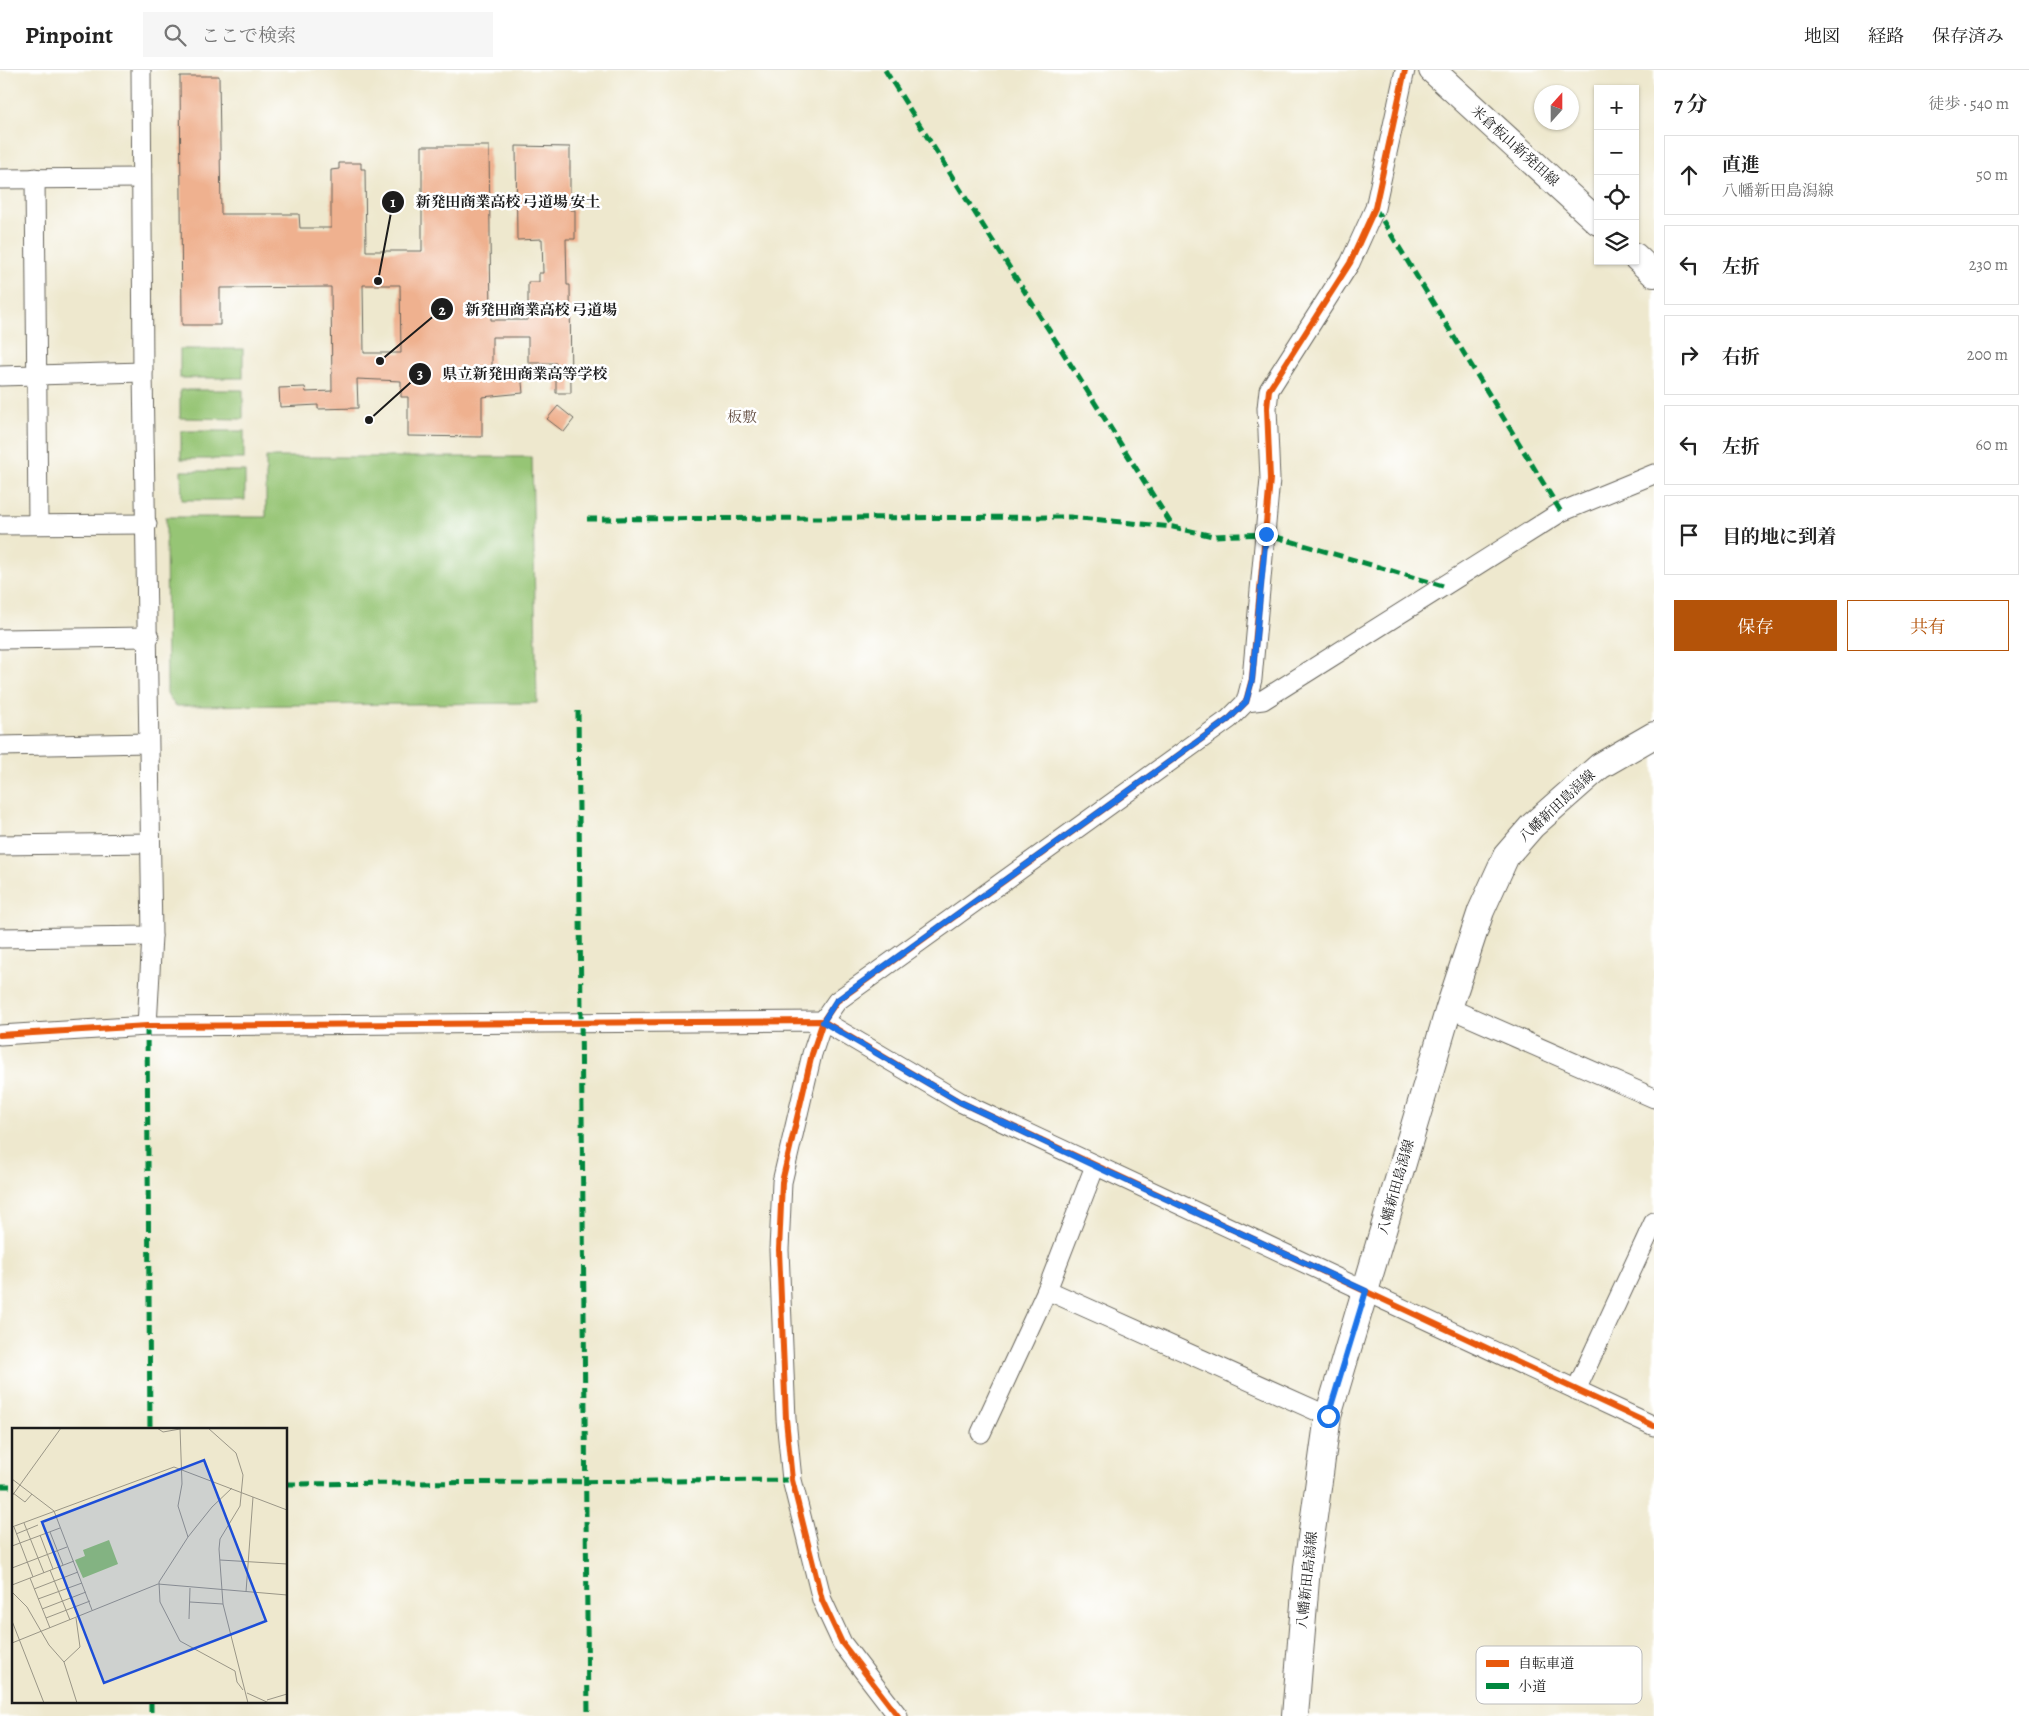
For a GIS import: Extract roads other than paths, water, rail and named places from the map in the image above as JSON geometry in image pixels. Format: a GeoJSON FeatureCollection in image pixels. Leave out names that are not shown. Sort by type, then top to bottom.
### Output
{"type":"FeatureCollection","features":[{"type":"Feature","properties":{"kind":"main road","name":"米倉板山新発田線"},"geometry":{"type":"LineString","coordinates":[[1432,70],[1596,220]]}},
{"type":"Feature","properties":{"kind":"main road"},"geometry":{"type":"LineString","coordinates":[[1639,260],[1654,274]]}},
{"type":"Feature","properties":{"kind":"main road","name":"八幡新田島潟線"},"geometry":{"type":"LineString","coordinates":[[1295,1716],[1307,1567],[1328,1416],[1448,1008],[1481,911],[1506,856],[1532,826],[1600,766],[1654,735]]}},
{"type":"Feature","properties":{"kind":"street"},"geometry":{"type":"LineString","coordinates":[[141,70],[143,372],[149,637],[148,743],[152,936],[146,1026]]}},
{"type":"Feature","properties":{"kind":"street"},"geometry":{"type":"LineString","coordinates":[[898,1716],[842,1643],[822,1600],[792,1480],[781,1339],[779,1250],[782,1182],[810,1063],[823,1022],[836,1001],[1229,719],[1246,702],[1252,680],[1269,498],[1270,479],[1266,408],[1270,390],[1350,263],[1375,208],[1405,70]]}},
{"type":"Feature","properties":{"kind":"street"},"geometry":{"type":"LineString","coordinates":[[35,178],[38,524]]}},
{"type":"Feature","properties":{"kind":"street"},"geometry":{"type":"LineString","coordinates":[[0,179],[141,178]]}},
{"type":"Feature","properties":{"kind":"street"},"geometry":{"type":"LineString","coordinates":[[0,376],[143,372]]}},
{"type":"Feature","properties":{"kind":"street"},"geometry":{"type":"LineString","coordinates":[[1246,702],[1263,700],[1562,512],[1654,474]]}},
{"type":"Feature","properties":{"kind":"street"},"geometry":{"type":"LineString","coordinates":[[0,525],[147,524]]}},
{"type":"Feature","properties":{"kind":"street"},"geometry":{"type":"LineString","coordinates":[[0,639],[149,637]]}},
{"type":"Feature","properties":{"kind":"street"},"geometry":{"type":"LineString","coordinates":[[0,746],[148,743]]}},
{"type":"Feature","properties":{"kind":"street"},"geometry":{"type":"LineString","coordinates":[[0,844],[150,843]]}},
{"type":"Feature","properties":{"kind":"street"},"geometry":{"type":"LineString","coordinates":[[0,938],[152,936]]}},
{"type":"Feature","properties":{"kind":"street"},"geometry":{"type":"LineString","coordinates":[[1448,1008],[1654,1098]]}},
{"type":"Feature","properties":{"kind":"street"},"geometry":{"type":"LineString","coordinates":[[0,1035],[146,1026],[823,1022],[960,1102],[1654,1426]]}},
{"type":"Feature","properties":{"kind":"street"},"geometry":{"type":"LineString","coordinates":[[981,1433],[1047,1290],[1095,1166]]}},
{"type":"Feature","properties":{"kind":"street"},"geometry":{"type":"LineString","coordinates":[[1576,1390],[1654,1222]]}},
{"type":"Feature","properties":{"kind":"street"},"geometry":{"type":"LineString","coordinates":[[1047,1290],[1328,1416]]}},
{"type":"Feature","properties":{"kind":"place","name":"新発田商業高校 弓道場 安土"},"geometry":{"type":"Point","coordinates":[378,281]}},
{"type":"Feature","properties":{"kind":"place","name":"新発田商業高校 弓道場"},"geometry":{"type":"Point","coordinates":[380,361]}},
{"type":"Feature","properties":{"kind":"place","name":"県立新発田商業高等学校"},"geometry":{"type":"Point","coordinates":[369,420]}},
{"type":"Feature","properties":{"kind":"district","name":"板敷"},"geometry":{"type":"Point","coordinates":[742,417]}}]}
